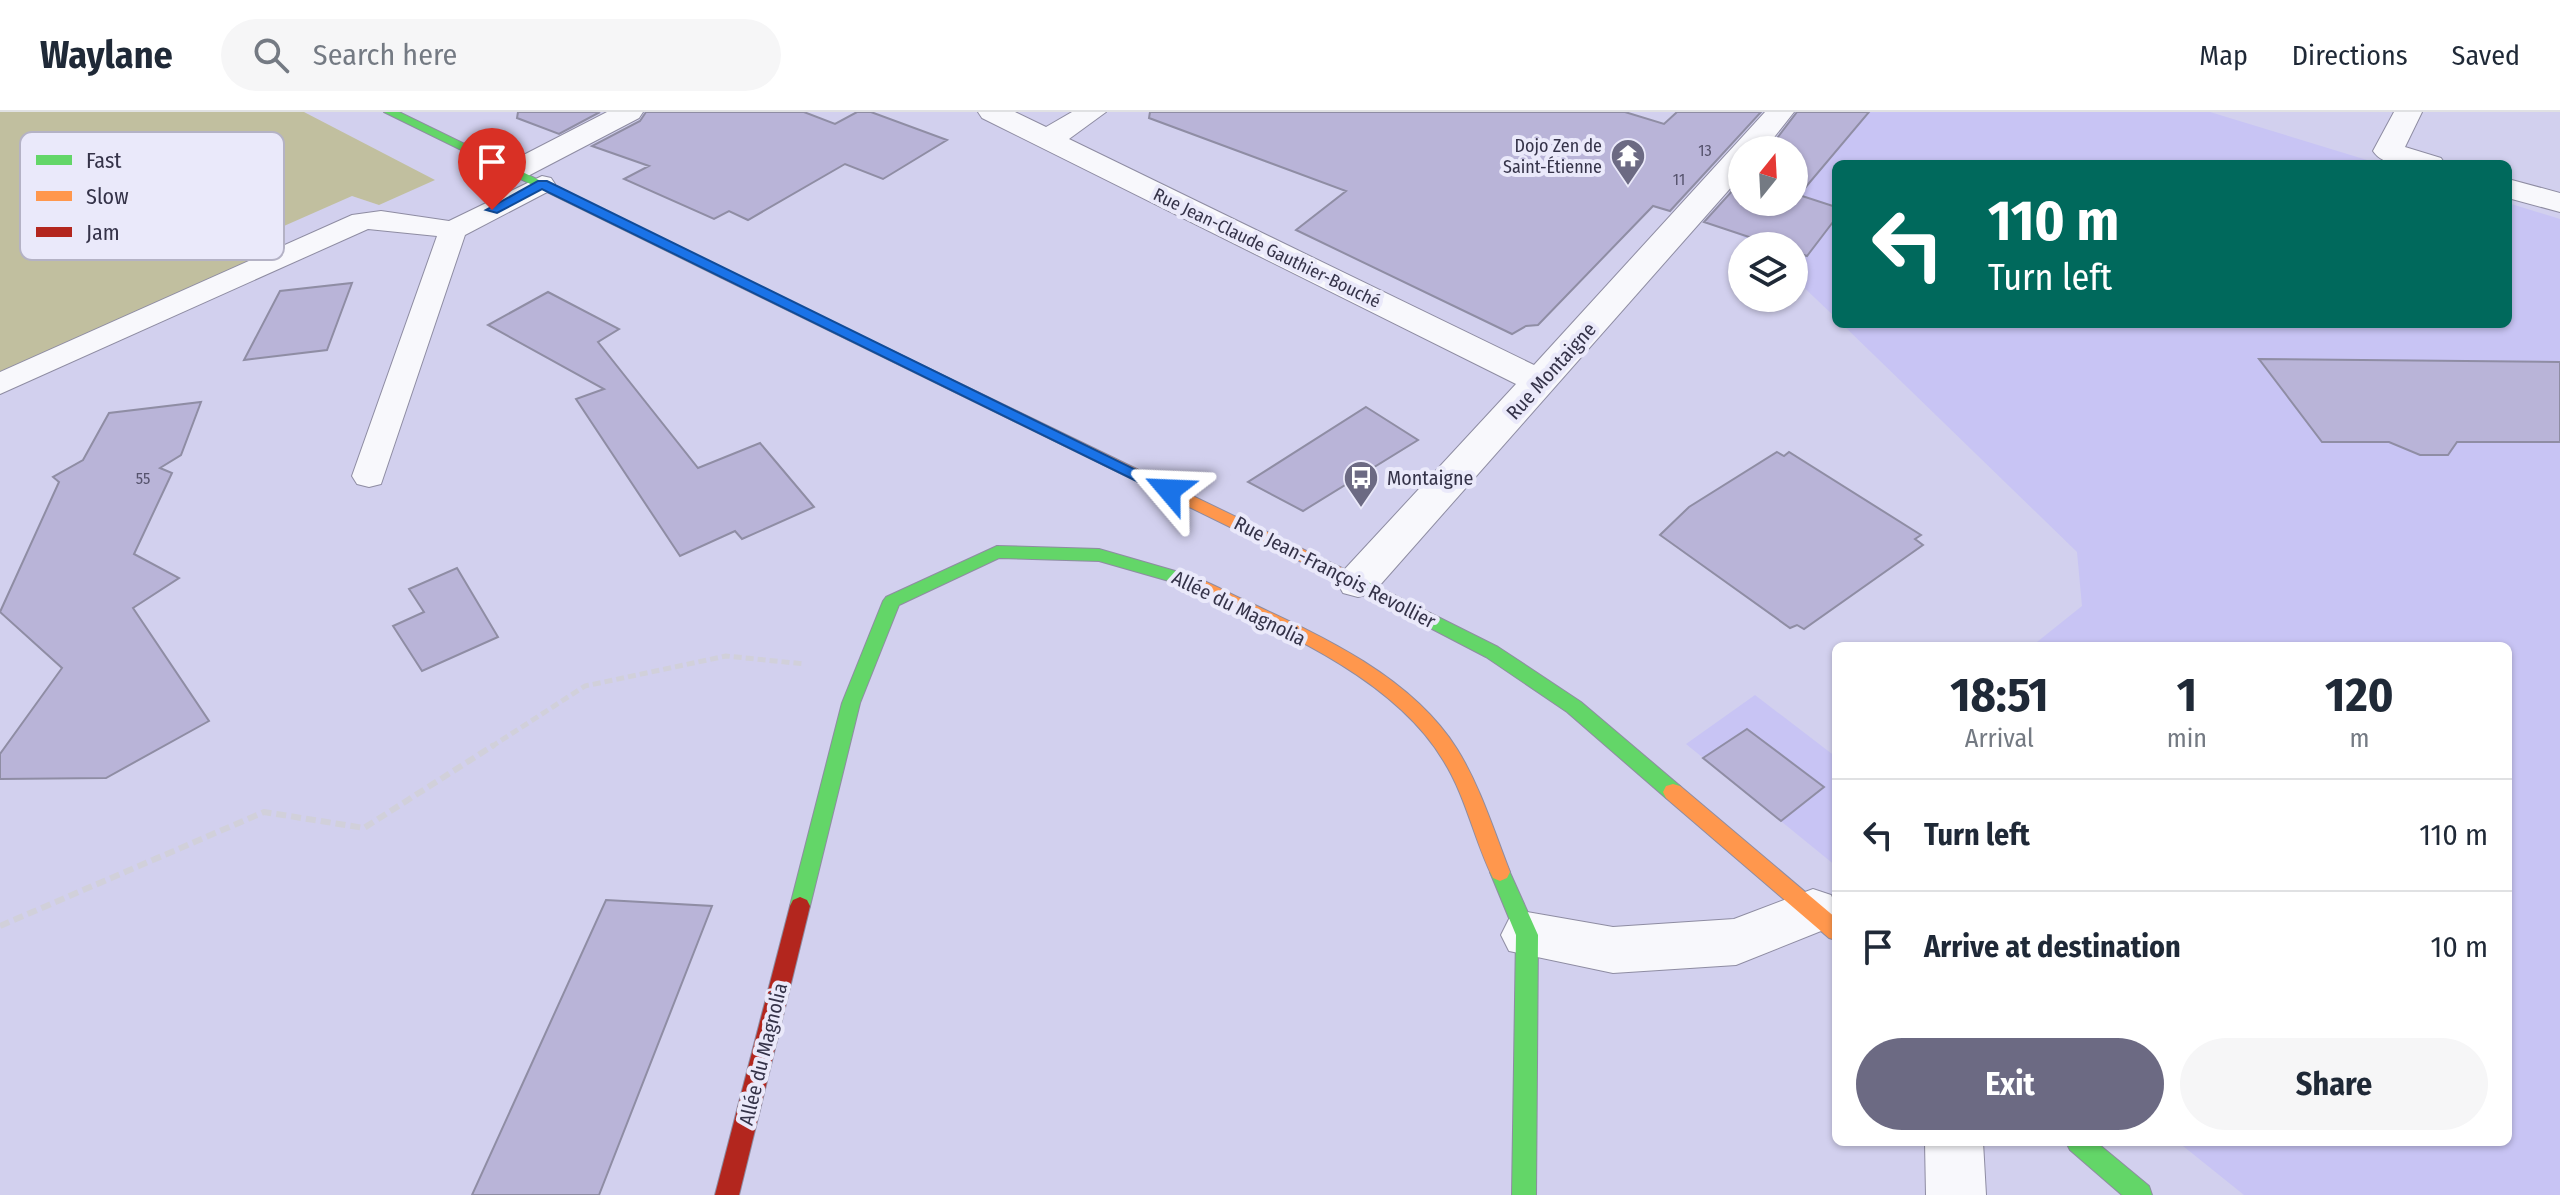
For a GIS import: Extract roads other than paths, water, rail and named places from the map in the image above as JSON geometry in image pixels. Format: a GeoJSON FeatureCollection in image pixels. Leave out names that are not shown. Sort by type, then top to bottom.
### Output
{"type":"FeatureCollection","features":[{"type":"Feature","properties":{"kind":"street","name":"Rue Jean-François Revollier"},"geometry":{"type":"LineString","coordinates":[[390,112],[1358,582],[1492,652],[1574,707],[1824,921]]}},
{"type":"Feature","properties":{"kind":"street"},"geometry":{"type":"LineString","coordinates":[[515,171],[629,112]]}},
{"type":"Feature","properties":{"kind":"street","name":"Rue Jean-Claude Gauthier-Bouché"},"geometry":{"type":"LineString","coordinates":[[992,112],[1542,383]]}},
{"type":"Feature","properties":{"kind":"street"},"geometry":{"type":"LineString","coordinates":[[1048,139],[1092,112]]}},
{"type":"Feature","properties":{"kind":"street"},"geometry":{"type":"LineString","coordinates":[[1760,136],[1780,112]]}},
{"type":"Feature","properties":{"kind":"street"},"geometry":{"type":"LineString","coordinates":[[2408,112],[2388,151],[2417,160]]}},
{"type":"Feature","properties":{"kind":"street","name":"Rue Montaigne"},"geometry":{"type":"LineString","coordinates":[[1358,582],[1542,383],[1728,173]]}},
{"type":"Feature","properties":{"kind":"street"},"geometry":{"type":"LineString","coordinates":[[2512,189],[2560,203]]}},
{"type":"Feature","properties":{"kind":"street","name":"Allée du Magnolia"},"geometry":{"type":"LineString","coordinates":[[727,1195],[851,703],[892,601],[997,552],[1099,555],[1173,574],[1278,623],[1404,698],[1449,752],[1527,935],[1524,1195]]}},
{"type":"Feature","properties":{"kind":"street"},"geometry":{"type":"LineString","coordinates":[[1527,935],[1613,950],[1736,942],[1824,921]]}},
{"type":"Feature","properties":{"kind":"street"},"geometry":{"type":"LineString","coordinates":[[1954,1146],[1956,1195]]}},
{"type":"Feature","properties":{"kind":"street"},"geometry":{"type":"LineString","coordinates":[[2083,1146],[2140,1195]]}},
{"type":"Feature","properties":{"kind":"lane"},"geometry":{"type":"LineString","coordinates":[[284,256],[362,221],[381,219],[453,230],[542,184]]}},
{"type":"Feature","properties":{"kind":"lane"},"geometry":{"type":"LineString","coordinates":[[369,476],[453,230]]}},
{"type":"Feature","properties":{"kind":"lane"},"geometry":{"type":"LineString","coordinates":[[0,384],[275,260]]}},
{"type":"Feature","properties":{"kind":"place","name":"Dojo Zen de Saint-Étienne"},"geometry":{"type":"Point","coordinates":[1628,187]}},
{"type":"Feature","properties":{"kind":"place","name":"Montaigne"},"geometry":{"type":"Point","coordinates":[1361,509]}}]}
